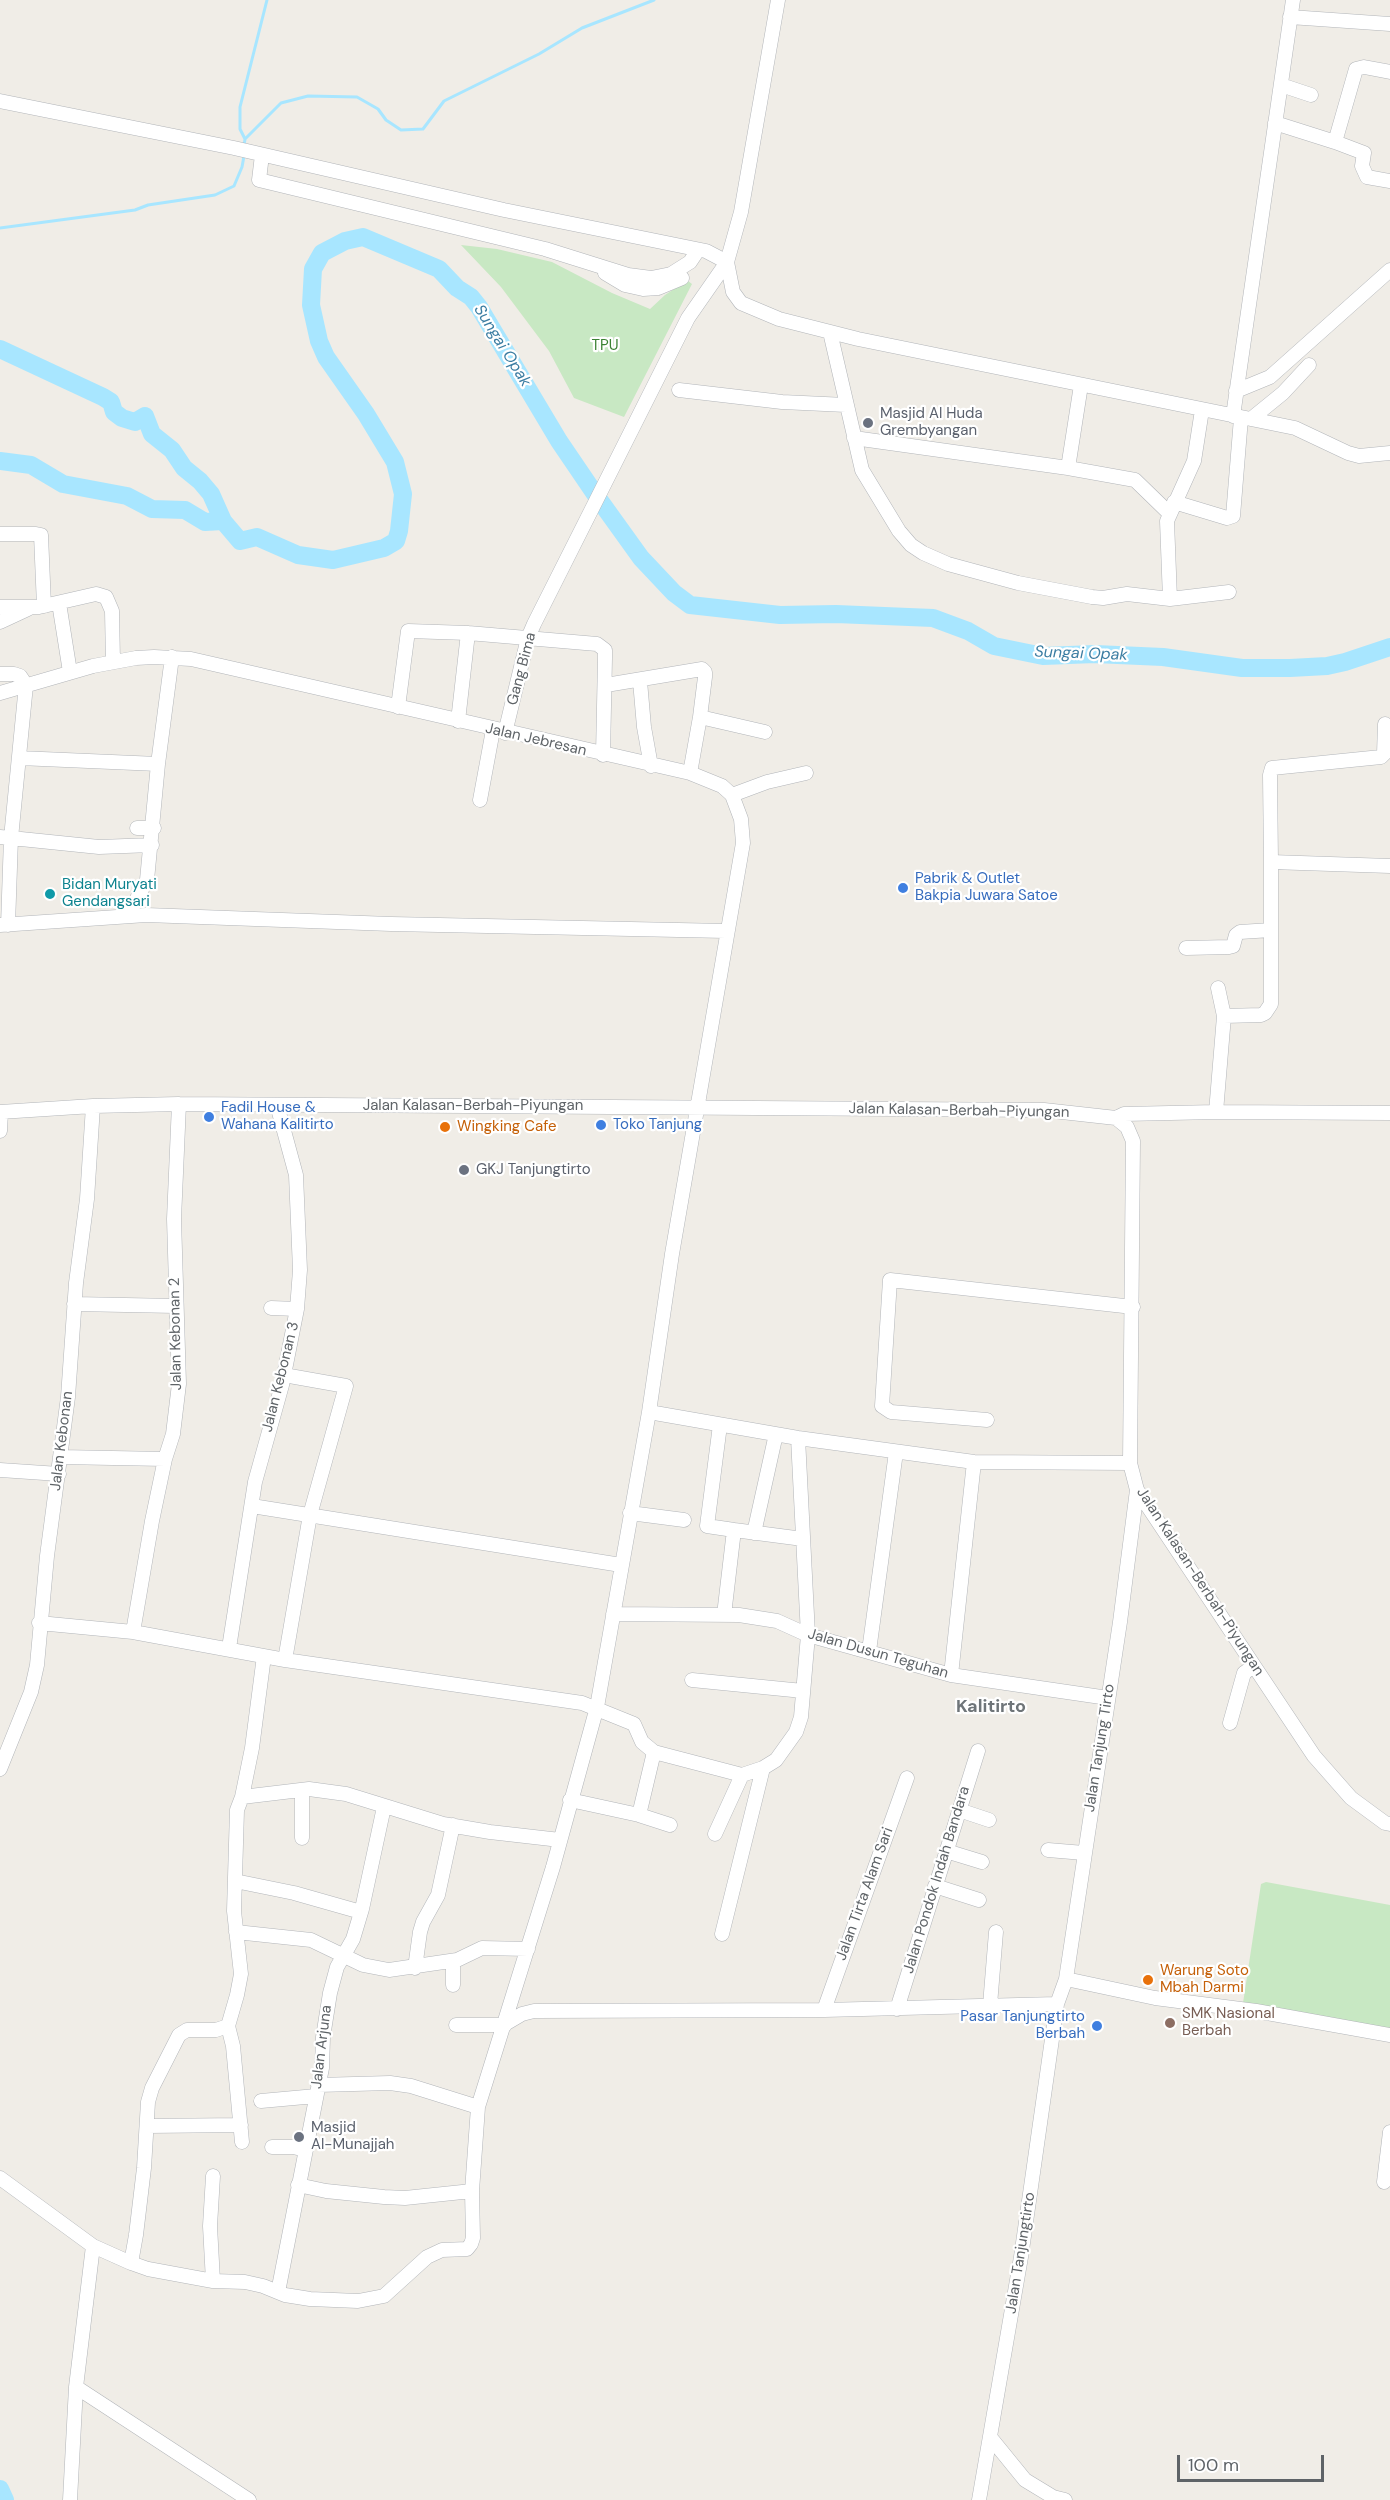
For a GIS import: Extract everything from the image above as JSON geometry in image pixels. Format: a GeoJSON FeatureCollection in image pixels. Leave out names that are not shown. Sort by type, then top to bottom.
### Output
{"type":"FeatureCollection","features":[{"type":"Feature","properties":{"kind":"street"},"geometry":{"type":"LineString","coordinates":[[778,0],[741,212],[727,262],[733,292],[741,303],[779,319],[830,332],[1295,428],[1359,456],[1390,453]]}},
{"type":"Feature","properties":{"kind":"street"},"geometry":{"type":"LineString","coordinates":[[854,438],[1068,468],[1135,480],[1171,507],[1227,518],[1233,516],[1242,418],[1236,391],[1293,0]]}},
{"type":"Feature","properties":{"kind":"street"},"geometry":{"type":"LineString","coordinates":[[1290,17],[1390,24]]}},
{"type":"Feature","properties":{"kind":"street"},"geometry":{"type":"LineString","coordinates":[[1335,142],[1356,69],[1364,67],[1390,70]]}},
{"type":"Feature","properties":{"kind":"street"},"geometry":{"type":"LineString","coordinates":[[1281,85],[1311,94]]}},
{"type":"Feature","properties":{"kind":"street"},"geometry":{"type":"LineString","coordinates":[[0,101],[234,148],[504,210],[702,250],[727,262]]}},
{"type":"Feature","properties":{"kind":"street"},"geometry":{"type":"LineString","coordinates":[[1275,123],[1361,150],[1364,153],[1362,166],[1367,177],[1390,181]]}},
{"type":"Feature","properties":{"kind":"street"},"geometry":{"type":"LineString","coordinates":[[256,154],[259,180],[545,249],[600,267],[615,280],[634,288],[649,289],[666,285],[688,274],[697,267],[702,250]]}},
{"type":"Feature","properties":{"kind":"street","name":"Gang Bima"},"geometry":{"type":"LineString","coordinates":[[480,800],[528,638],[688,318],[727,262]]}},
{"type":"Feature","properties":{"kind":"street"},"geometry":{"type":"LineString","coordinates":[[1236,391],[1270,377],[1390,270]]}},
{"type":"Feature","properties":{"kind":"street"},"geometry":{"type":"LineString","coordinates":[[830,332],[862,470],[888,515],[912,545],[923,553],[948,564],[988,575],[1103,598],[1126,594],[1169,596],[1229,592]]}},
{"type":"Feature","properties":{"kind":"street"},"geometry":{"type":"LineString","coordinates":[[1242,418],[1283,393],[1309,365]]}},
{"type":"Feature","properties":{"kind":"street"},"geometry":{"type":"LineString","coordinates":[[1068,468],[1081,385]]}},
{"type":"Feature","properties":{"kind":"street"},"geometry":{"type":"LineString","coordinates":[[679,390],[782,402],[846,405]]}},
{"type":"Feature","properties":{"kind":"street"},"geometry":{"type":"LineString","coordinates":[[1169,596],[1166,532],[1171,507],[1194,461],[1202,410]]}},
{"type":"Feature","properties":{"kind":"street"},"geometry":{"type":"LineString","coordinates":[[0,534],[41,536],[38,606]]}},
{"type":"Feature","properties":{"kind":"street"},"geometry":{"type":"LineString","coordinates":[[0,607],[38,606],[96,594],[106,597],[112,610],[113,662]]}},
{"type":"Feature","properties":{"kind":"street"},"geometry":{"type":"LineString","coordinates":[[59,603],[70,672]]}},
{"type":"Feature","properties":{"kind":"street"},"geometry":{"type":"LineString","coordinates":[[0,622],[38,606]]}},
{"type":"Feature","properties":{"kind":"street"},"geometry":{"type":"LineString","coordinates":[[398,707],[408,631],[468,633],[602,646],[606,658],[603,755]]}},
{"type":"Feature","properties":{"kind":"street"},"geometry":{"type":"LineString","coordinates":[[458,721],[468,633]]}},
{"type":"Feature","properties":{"kind":"street","name":"Jalan Jebresan"},"geometry":{"type":"LineString","coordinates":[[0,693],[113,662],[145,657],[172,657],[247,671],[603,755],[690,773],[722,786],[732,795]]}},
{"type":"Feature","properties":{"kind":"street"},"geometry":{"type":"LineString","coordinates":[[128,915],[147,880],[154,828],[158,764],[172,657]]}},
{"type":"Feature","properties":{"kind":"street"},"geometry":{"type":"LineString","coordinates":[[606,685],[703,669],[705,677],[690,773]]}},
{"type":"Feature","properties":{"kind":"street"},"geometry":{"type":"LineString","coordinates":[[0,674],[20,676],[26,685],[19,758],[5,837],[4,925],[128,915],[726,932]]}},
{"type":"Feature","properties":{"kind":"street"},"geometry":{"type":"LineString","coordinates":[[640,681],[644,727],[651,766]]}},
{"type":"Feature","properties":{"kind":"street"},"geometry":{"type":"LineString","coordinates":[[700,717],[765,732]]}},
{"type":"Feature","properties":{"kind":"street"},"geometry":{"type":"LineString","coordinates":[[1224,1016],[1261,1014],[1269,1007],[1270,775],[1272,768],[1381,757],[1384,754],[1385,724]]}},
{"type":"Feature","properties":{"kind":"street"},"geometry":{"type":"LineString","coordinates":[[19,758],[158,764]]}},
{"type":"Feature","properties":{"kind":"street"},"geometry":{"type":"LineString","coordinates":[[0,2178],[93,2246],[130,2263],[148,2269],[213,2281],[245,2282],[278,2292],[331,2301],[358,2301],[384,2296],[427,2257],[442,2250],[469,2247],[473,2238],[472,2191],[478,2107],[517,1986],[597,1707],[649,1412],[696,1107],[742,843],[741,819],[732,795],[758,784],[806,773]]}},
{"type":"Feature","properties":{"kind":"street"},"geometry":{"type":"LineString","coordinates":[[137,828],[154,828]]}},
{"type":"Feature","properties":{"kind":"street"},"geometry":{"type":"LineString","coordinates":[[5,837],[99,846],[152,845]]}},
{"type":"Feature","properties":{"kind":"street"},"geometry":{"type":"LineString","coordinates":[[1271,862],[1390,866]]}},
{"type":"Feature","properties":{"kind":"street"},"geometry":{"type":"LineString","coordinates":[[1186,948],[1229,947],[1233,946],[1236,935],[1240,932],[1271,930]]}},
{"type":"Feature","properties":{"kind":"street"},"geometry":{"type":"LineString","coordinates":[[1216,1112],[1224,1016],[1218,988]]}},
{"type":"Feature","properties":{"kind":"street","name":"Jalan Kalasan-Berbah-Piyungan"},"geometry":{"type":"LineString","coordinates":[[0,1112],[93,1106],[179,1104],[1044,1110],[1116,1118],[1127,1127],[1133,1141],[1131,1463],[1137,1490],[1314,1756],[1351,1798],[1385,1823],[1390,1824]]}},
{"type":"Feature","properties":{"kind":"street","name":"Jalan Kebonan 2"},"geometry":{"type":"LineString","coordinates":[[133,1632],[152,1521],[165,1459],[173,1434],[179,1384],[180,1344],[176,1306],[174,1219],[179,1104]]}},
{"type":"Feature","properties":{"kind":"street","name":"Jalan Kebonan 3"},"geometry":{"type":"LineString","coordinates":[[229,1648],[259,1464],[284,1375],[297,1309],[300,1270],[296,1175],[277,1105]]}},
{"type":"Feature","properties":{"kind":"street","name":"Jalan Kebonan"},"geometry":{"type":"LineString","coordinates":[[0,1769],[31,1692],[37,1665],[39,1623],[68,1397],[74,1304],[87,1198],[93,1106]]}},
{"type":"Feature","properties":{"kind":"street"},"geometry":{"type":"LineString","coordinates":[[0,1112],[0,1131]]}},
{"type":"Feature","properties":{"kind":"street"},"geometry":{"type":"LineString","coordinates":[[1116,1118],[1124,1114],[1216,1112],[1390,1113]]}},
{"type":"Feature","properties":{"kind":"street"},"geometry":{"type":"LineString","coordinates":[[987,1420],[891,1412],[882,1406],[890,1280],[1133,1307]]}},
{"type":"Feature","properties":{"kind":"street"},"geometry":{"type":"LineString","coordinates":[[74,1304],[176,1306]]}},
{"type":"Feature","properties":{"kind":"street"},"geometry":{"type":"LineString","coordinates":[[272,1308],[297,1309]]}},
{"type":"Feature","properties":{"kind":"street"},"geometry":{"type":"LineString","coordinates":[[284,1375],[346,1386],[310,1515],[285,1660]]}},
{"type":"Feature","properties":{"kind":"street"},"geometry":{"type":"LineString","coordinates":[[649,1412],[798,1438],[974,1462],[1131,1463]]}},
{"type":"Feature","properties":{"kind":"street"},"geometry":{"type":"LineString","coordinates":[[720,1425],[707,1526],[803,1539]]}},
{"type":"Feature","properties":{"kind":"street"},"geometry":{"type":"LineString","coordinates":[[754,1533],[776,1434]]}},
{"type":"Feature","properties":{"kind":"street"},"geometry":{"type":"LineString","coordinates":[[39,1623],[133,1632],[285,1660],[497,1692],[560,1699],[597,1707],[634,1724],[642,1742],[654,1752],[742,1774],[763,1768],[776,1760],[796,1732],[801,1717],[808,1635],[798,1438]]}},
{"type":"Feature","properties":{"kind":"street"},"geometry":{"type":"LineString","coordinates":[[869,1651],[896,1452]]}},
{"type":"Feature","properties":{"kind":"street"},"geometry":{"type":"LineString","coordinates":[[60,1457],[165,1459]]}},
{"type":"Feature","properties":{"kind":"street"},"geometry":{"type":"LineString","coordinates":[[951,1675],[974,1462]]}},
{"type":"Feature","properties":{"kind":"street"},"geometry":{"type":"LineString","coordinates":[[0,1470],[59,1474]]}},
{"type":"Feature","properties":{"kind":"street","name":"Jalan Tanjung Tirto"},"geometry":{"type":"LineString","coordinates":[[1057,2004],[1066,1979],[1137,1490]]}},
{"type":"Feature","properties":{"kind":"street"},"geometry":{"type":"LineString","coordinates":[[252,1506],[621,1565]]}},
{"type":"Feature","properties":{"kind":"street"},"geometry":{"type":"LineString","coordinates":[[630,1513],[684,1520]]}},
{"type":"Feature","properties":{"kind":"street"},"geometry":{"type":"LineString","coordinates":[[1134,1517],[1153,1514]]}},
{"type":"Feature","properties":{"kind":"street"},"geometry":{"type":"LineString","coordinates":[[724,1615],[734,1530]]}},
{"type":"Feature","properties":{"kind":"street","name":"Jalan Dusun Teguhan"},"geometry":{"type":"LineString","coordinates":[[613,1614],[724,1615],[777,1621],[808,1635],[951,1675],[1108,1698]]}},
{"type":"Feature","properties":{"kind":"street"},"geometry":{"type":"LineString","coordinates":[[242,2142],[233,2046],[228,2026],[241,1974],[234,1911],[237,1810],[252,1749],[264,1656]]}},
{"type":"Feature","properties":{"kind":"street"},"geometry":{"type":"LineString","coordinates":[[1230,1723],[1244,1674],[1254,1666]]}},
{"type":"Feature","properties":{"kind":"street"},"geometry":{"type":"LineString","coordinates":[[692,1680],[803,1691]]}},
{"type":"Feature","properties":{"kind":"street","name":"Jalan Pondok Indah Bandara"},"geometry":{"type":"LineString","coordinates":[[897,2009],[978,1751]]}},
{"type":"Feature","properties":{"kind":"street"},"geometry":{"type":"LineString","coordinates":[[639,1815],[654,1752]]}},
{"type":"Feature","properties":{"kind":"street"},"geometry":{"type":"LineString","coordinates":[[722,1934],[763,1768]]}},
{"type":"Feature","properties":{"kind":"street"},"geometry":{"type":"LineString","coordinates":[[715,1834],[742,1774]]}},
{"type":"Feature","properties":{"kind":"street","name":"Jalan Tirta Alam Sari"},"geometry":{"type":"LineString","coordinates":[[824,2010],[907,1778]]}},
{"type":"Feature","properties":{"kind":"street"},"geometry":{"type":"LineString","coordinates":[[242,1797],[302,1790],[346,1794],[384,1807],[453,1825],[560,1840]]}},
{"type":"Feature","properties":{"kind":"street"},"geometry":{"type":"LineString","coordinates":[[302,1790],[302,1838]]}},
{"type":"Feature","properties":{"kind":"street"},"geometry":{"type":"LineString","coordinates":[[570,1800],[639,1815],[670,1825]]}},
{"type":"Feature","properties":{"kind":"street","name":"Jalan Arjuna"},"geometry":{"type":"LineString","coordinates":[[278,2292],[317,2091],[330,1993],[337,1967],[353,1939],[361,1912],[384,1807]]}},
{"type":"Feature","properties":{"kind":"street"},"geometry":{"type":"LineString","coordinates":[[959,1810],[989,1820]]}},
{"type":"Feature","properties":{"kind":"street"},"geometry":{"type":"LineString","coordinates":[[415,1968],[420,1932],[438,1895],[453,1825]]}},
{"type":"Feature","properties":{"kind":"street"},"geometry":{"type":"LineString","coordinates":[[1048,1850],[1084,1853]]}},
{"type":"Feature","properties":{"kind":"street"},"geometry":{"type":"LineString","coordinates":[[946,1851],[982,1862]]}},
{"type":"Feature","properties":{"kind":"street"},"geometry":{"type":"LineString","coordinates":[[235,1881],[294,1893],[361,1912]]}},
{"type":"Feature","properties":{"kind":"street"},"geometry":{"type":"LineString","coordinates":[[935,1886],[979,1900]]}},
{"type":"Feature","properties":{"kind":"street"},"geometry":{"type":"LineString","coordinates":[[236,1932],[311,1940],[363,1965],[389,1970],[453,1961],[482,1948],[528,1949]]}},
{"type":"Feature","properties":{"kind":"street"},"geometry":{"type":"LineString","coordinates":[[990,2005],[996,1932]]}},
{"type":"Feature","properties":{"kind":"street"},"geometry":{"type":"LineString","coordinates":[[453,1961],[453,1985]]}},
{"type":"Feature","properties":{"kind":"street"},"geometry":{"type":"LineString","coordinates":[[1066,1979],[1155,1998],[1256,2012],[1390,2035]]}},
{"type":"Feature","properties":{"kind":"street"},"geometry":{"type":"LineString","coordinates":[[517,1986],[519,1998],[534,2011]]}},
{"type":"Feature","properties":{"kind":"street"},"geometry":{"type":"LineString","coordinates":[[456,2025],[505,2024],[522,2014],[534,2011],[824,2010],[1057,2004]]}},
{"type":"Feature","properties":{"kind":"street","name":"Jalan Tanjungtirto"},"geometry":{"type":"LineString","coordinates":[[979,2500],[1021,2257],[1057,2004]]}},
{"type":"Feature","properties":{"kind":"street"},"geometry":{"type":"LineString","coordinates":[[130,2263],[135,2246],[144,2168],[149,2095],[179,2035],[187,2030],[216,2030],[228,2026]]}},
{"type":"Feature","properties":{"kind":"street"},"geometry":{"type":"LineString","coordinates":[[261,2101],[317,2091],[390,2083],[411,2085],[478,2107]]}},
{"type":"Feature","properties":{"kind":"street"},"geometry":{"type":"LineString","coordinates":[[147,2126],[241,2125]]}},
{"type":"Feature","properties":{"kind":"street"},"geometry":{"type":"LineString","coordinates":[[1384,2182],[1390,2140]]}},
{"type":"Feature","properties":{"kind":"street"},"geometry":{"type":"LineString","coordinates":[[272,2148],[293,2147],[306,2150]]}},
{"type":"Feature","properties":{"kind":"street"},"geometry":{"type":"LineString","coordinates":[[213,2176],[210,2226],[213,2281]]}},
{"type":"Feature","properties":{"kind":"street"},"geometry":{"type":"LineString","coordinates":[[298,2185],[326,2192],[405,2198],[472,2191]]}},
{"type":"Feature","properties":{"kind":"street"},"geometry":{"type":"LineString","coordinates":[[70,2500],[76,2387],[93,2246]]}},
{"type":"Feature","properties":{"kind":"street"},"geometry":{"type":"LineString","coordinates":[[76,2387],[249,2500]]}},
{"type":"Feature","properties":{"kind":"street"},"geometry":{"type":"LineString","coordinates":[[990,2437],[1025,2480],[1053,2497],[1065,2500]]}},
{"type":"Feature","properties":{"kind":"green space","name":"TPU"},"geometry":{"type":"Polygon","coordinates":[[[461,245],[497,249],[552,262],[612,293],[650,309],[680,285],[688,281],[692,284],[624,417],[574,398],[549,351],[501,287],[461,245]]]}},
{"type":"Feature","properties":{"kind":"green space"},"geometry":{"type":"Polygon","coordinates":[[[1266,1882],[1390,1905],[1390,2030],[1243,2003],[1261,1884],[1266,1882]]]}},
{"type":"Feature","properties":{"kind":"waterway"},"geometry":{"type":"LineString","coordinates":[[244,146],[245,139],[240,129],[240,107],[267,0]]}},
{"type":"Feature","properties":{"kind":"waterway"},"geometry":{"type":"LineString","coordinates":[[245,139],[281,103],[308,96],[357,97],[378,109],[386,120],[401,130],[423,129],[444,101],[539,54],[582,28],[654,0]]}},
{"type":"Feature","properties":{"kind":"waterway"},"geometry":{"type":"LineString","coordinates":[[0,228],[135,210],[148,205],[215,195],[234,186],[244,156]]}},
{"type":"Feature","properties":{"kind":"waterway","name":"Sungai Opak"},"geometry":{"type":"LineString","coordinates":[[0,349],[103,397],[111,402],[114,412],[122,418],[135,422],[145,416],[152,434],[172,450],[184,468],[211,494],[223,521],[240,541],[257,537],[298,555],[333,560],[384,548],[396,541],[399,531],[403,494],[395,462],[366,414],[326,357],[319,341],[311,305],[313,269],[322,253],[345,241],[363,237],[439,269],[457,288],[471,297],[559,441],[595,494],[641,558],[674,593],[690,605],[780,615],[836,614],[933,618],[968,631],[994,646],[1043,656],[1095,654],[1163,657],[1242,668],[1327,666],[1390,647]]}},
{"type":"Feature","properties":{"kind":"waterway"},"geometry":{"type":"LineString","coordinates":[[0,461],[31,465],[63,484],[127,496],[152,509],[185,510],[205,522],[223,521]]}},
{"type":"Feature","properties":{"kind":"waterway"},"geometry":{"type":"LineString","coordinates":[[0,2489],[5,2500]]}},
{"type":"Feature","properties":{"kind":"place","name":"Masjid Al Huda Grembyangan"},"geometry":{"type":"Point","coordinates":[868,423]}},
{"type":"Feature","properties":{"kind":"place","name":"Pabrik & Outlet Bakpia Juwara Satoe"},"geometry":{"type":"Point","coordinates":[903,888]}},
{"type":"Feature","properties":{"kind":"place","name":"Bidan Muryati Gendangsari"},"geometry":{"type":"Point","coordinates":[50,894]}},
{"type":"Feature","properties":{"kind":"place","name":"Fadil House & Wahana Kalitirto"},"geometry":{"type":"Point","coordinates":[209,1117]}},
{"type":"Feature","properties":{"kind":"place","name":"Toko Tanjung"},"geometry":{"type":"Point","coordinates":[601,1125]}},
{"type":"Feature","properties":{"kind":"place","name":"Wingking Cafe"},"geometry":{"type":"Point","coordinates":[445,1127]}},
{"type":"Feature","properties":{"kind":"place","name":"GKJ Tanjungtirto"},"geometry":{"type":"Point","coordinates":[464,1170]}},
{"type":"Feature","properties":{"kind":"place","name":"Warung Soto Mbah Darmi"},"geometry":{"type":"Point","coordinates":[1148,1980]}},
{"type":"Feature","properties":{"kind":"place","name":"SMK Nasional Berbah"},"geometry":{"type":"Point","coordinates":[1170,2023]}},
{"type":"Feature","properties":{"kind":"place","name":"Pasar Tanjungtirto Berbah"},"geometry":{"type":"Point","coordinates":[1097,2026]}},
{"type":"Feature","properties":{"kind":"place","name":"Masjid Al-Munajjah"},"geometry":{"type":"Point","coordinates":[299,2137]}},
{"type":"Feature","properties":{"kind":"district","name":"Kalitirto"},"geometry":{"type":"Point","coordinates":[991,1707]}}]}
